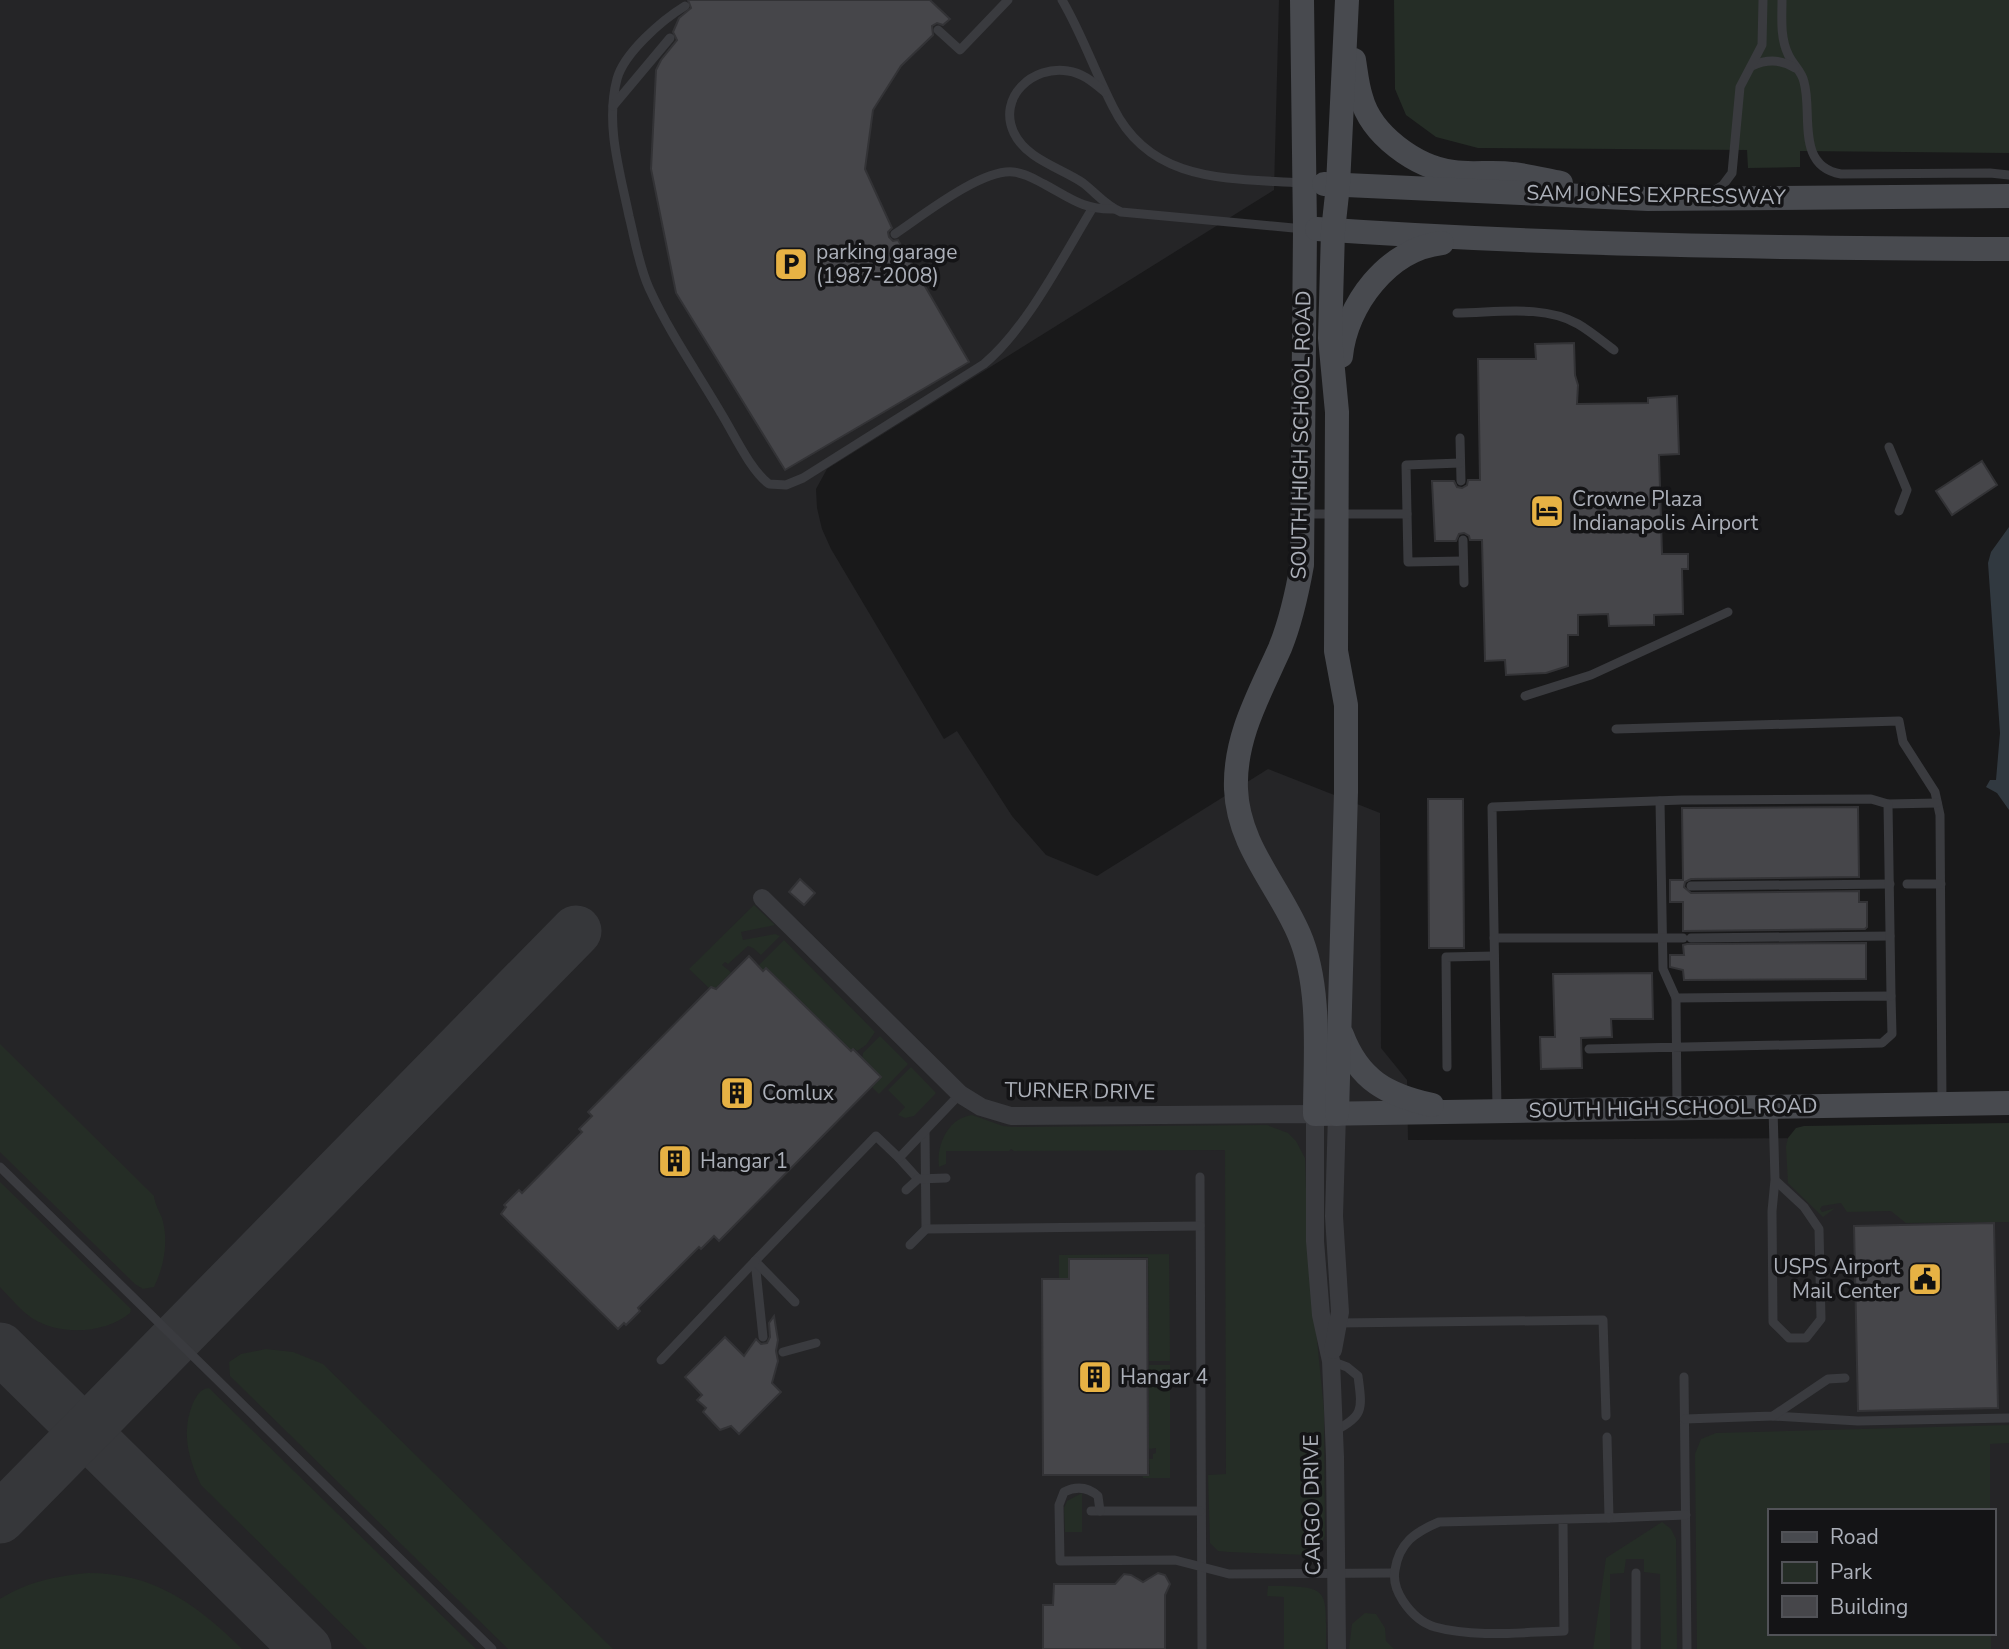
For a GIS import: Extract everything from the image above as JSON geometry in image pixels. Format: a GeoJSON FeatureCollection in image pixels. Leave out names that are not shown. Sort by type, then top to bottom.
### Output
{"type":"FeatureCollection","features":[{"type":"Feature","properties":{"kind":"street","name":"SOUTH HIGH SCHOOL ROAD"},"geometry":{"type":"LineString","coordinates":[[1302,0],[1305,229],[1302,565],[1297,598],[1281,645],[1251,706],[1240,752],[1236,786],[1240,817],[1246,836],[1266,878],[1300,936],[1314,1011],[1326,1114]]}},
{"type":"Feature","properties":{"kind":"street","name":"SOUTH HIGH SCHOOL ROAD"},"geometry":{"type":"LineString","coordinates":[[1326,1114],[1339,1025],[1346,792],[1346,705],[1336,651],[1337,412],[1330,338],[1333,230],[1338,185],[1347,8]]}},
{"type":"Feature","properties":{"kind":"street"},"geometry":{"type":"LineString","coordinates":[[1347,8],[1361,99],[1384,135],[1417,161],[1433,168],[1455,172],[1511,174],[1648,200]]}},
{"type":"Feature","properties":{"kind":"street","name":"SAM JONES EXPRESSWAY"},"geometry":{"type":"LineString","coordinates":[[1304,183],[1648,200],[2009,196]]}},
{"type":"Feature","properties":{"kind":"street"},"geometry":{"type":"LineString","coordinates":[[1305,229],[1485,239],[1756,246],[2009,248]]}},
{"type":"Feature","properties":{"kind":"street"},"geometry":{"type":"LineString","coordinates":[[1337,412],[1345,332],[1357,306],[1375,281],[1387,269],[1413,252],[1432,244],[1485,239]]}},
{"type":"Feature","properties":{"kind":"street","name":"TURNER DRIVE"},"geometry":{"type":"LineString","coordinates":[[762,898],[960,1094],[981,1107],[1011,1116],[1326,1114]]}},
{"type":"Feature","properties":{"kind":"street"},"geometry":{"type":"LineString","coordinates":[[1339,1025],[1348,1050],[1372,1082],[1419,1102],[1456,1111]]}},
{"type":"Feature","properties":{"kind":"street","name":"SOUTH HIGH SCHOOL ROAD"},"geometry":{"type":"LineString","coordinates":[[1326,1114],[2009,1103]]}},
{"type":"Feature","properties":{"kind":"street","name":"CARGO DRIVE"},"geometry":{"type":"LineString","coordinates":[[1326,1114],[1340,1312],[1331,1361]]}},
{"type":"Feature","properties":{"kind":"street","name":"CARGO DRIVE"},"geometry":{"type":"LineString","coordinates":[[1326,1114],[1315,1241],[1321,1315],[1331,1361],[1337,1649]]}},
{"type":"Feature","properties":{"kind":"lane"},"geometry":{"type":"LineString","coordinates":[[938,30],[960,50],[1008,0]]}},
{"type":"Feature","properties":{"kind":"lane"},"geometry":{"type":"LineString","coordinates":[[1062,0],[1114,111],[1135,139],[1149,152],[1184,171],[1215,177],[1304,183]]}},
{"type":"Feature","properties":{"kind":"lane"},"geometry":{"type":"LineString","coordinates":[[1678,200],[1709,194],[1730,178],[1740,86],[1759,54],[1763,38],[1763,0]]}},
{"type":"Feature","properties":{"kind":"lane"},"geometry":{"type":"LineString","coordinates":[[1782,0],[1784,44],[1790,59],[1800,72],[1805,88],[1806,119],[1811,147],[1827,170],[1841,174],[2009,175]]}},
{"type":"Feature","properties":{"kind":"lane"},"geometry":{"type":"LineString","coordinates":[[685,6],[669,15],[622,64],[616,81],[613,107],[617,158],[641,268],[648,286],[744,451],[764,480],[772,485],[786,485],[803,478],[984,364],[1002,349],[1018,329],[1093,209]]}},
{"type":"Feature","properties":{"kind":"lane"},"geometry":{"type":"LineString","coordinates":[[613,107],[670,38]]}},
{"type":"Feature","properties":{"kind":"lane"},"geometry":{"type":"LineString","coordinates":[[1750,67],[1779,61],[1800,72]]}},
{"type":"Feature","properties":{"kind":"lane"},"geometry":{"type":"LineString","coordinates":[[1105,92],[1086,78],[1069,71],[1039,72],[1020,87],[1011,108],[1011,122],[1021,144],[1082,183],[1114,209]]}},
{"type":"Feature","properties":{"kind":"lane"},"geometry":{"type":"LineString","coordinates":[[895,234],[976,182],[999,173],[1011,172],[1031,177],[1093,209],[1114,209],[1132,215],[1305,229]]}},
{"type":"Feature","properties":{"kind":"lane"},"geometry":{"type":"LineString","coordinates":[[1457,313],[1538,312],[1559,316],[1577,324],[1614,349]]}},
{"type":"Feature","properties":{"kind":"lane"},"geometry":{"type":"LineString","coordinates":[[1460,438],[1461,481]]}},
{"type":"Feature","properties":{"kind":"lane"},"geometry":{"type":"LineString","coordinates":[[1889,447],[1907,490],[1899,511]]}},
{"type":"Feature","properties":{"kind":"lane"},"geometry":{"type":"LineString","coordinates":[[1461,463],[1406,465],[1408,562],[1463,561]]}},
{"type":"Feature","properties":{"kind":"lane"},"geometry":{"type":"LineString","coordinates":[[1303,514],[1408,514]]}},
{"type":"Feature","properties":{"kind":"lane"},"geometry":{"type":"LineString","coordinates":[[1463,540],[1464,583]]}},
{"type":"Feature","properties":{"kind":"lane"},"geometry":{"type":"LineString","coordinates":[[1525,696],[1591,675],[1728,612]]}},
{"type":"Feature","properties":{"kind":"lane"},"geometry":{"type":"LineString","coordinates":[[1616,729],[1899,721],[1903,742],[1935,792],[1940,827],[1942,1104]]}},
{"type":"Feature","properties":{"kind":"lane"},"geometry":{"type":"LineString","coordinates":[[1497,1111],[1492,807],[1660,800],[1871,799],[1888,804],[1937,803]]}},
{"type":"Feature","properties":{"kind":"lane"},"geometry":{"type":"LineString","coordinates":[[1660,800],[1666,886],[1662,938],[1663,969],[1676,998],[1677,1108]]}},
{"type":"Feature","properties":{"kind":"lane"},"geometry":{"type":"LineString","coordinates":[[1589,1049],[1882,1043],[1892,1034],[1888,804]]}},
{"type":"Feature","properties":{"kind":"lane"},"geometry":{"type":"LineString","coordinates":[[1691,886],[1890,884]]}},
{"type":"Feature","properties":{"kind":"lane"},"geometry":{"type":"LineString","coordinates":[[1907,884],[1941,884]]}},
{"type":"Feature","properties":{"kind":"lane"},"geometry":{"type":"LineString","coordinates":[[1494,939],[1890,936]]}},
{"type":"Feature","properties":{"kind":"lane"},"geometry":{"type":"LineString","coordinates":[[1447,1067],[1446,957],[1494,956]]}},
{"type":"Feature","properties":{"kind":"lane"},"geometry":{"type":"LineString","coordinates":[[1676,998],[1891,996]]}},
{"type":"Feature","properties":{"kind":"lane"},"geometry":{"type":"LineString","coordinates":[[899,1158],[960,1094]]}},
{"type":"Feature","properties":{"kind":"lane"},"geometry":{"type":"LineString","coordinates":[[1773,1107],[1773,1322],[1789,1338],[1805,1338],[1821,1319],[1819,1229],[1804,1207],[1775,1180]]}},
{"type":"Feature","properties":{"kind":"lane"},"geometry":{"type":"LineString","coordinates":[[925,1132],[922,1179],[926,1229]]}},
{"type":"Feature","properties":{"kind":"lane"},"geometry":{"type":"LineString","coordinates":[[661,1360],[876,1136],[922,1179]]}},
{"type":"Feature","properties":{"kind":"lane"},"geometry":{"type":"LineString","coordinates":[[0,1167],[492,1649]]}},
{"type":"Feature","properties":{"kind":"lane"},"geometry":{"type":"LineString","coordinates":[[1199,1177],[1202,1649]]}},
{"type":"Feature","properties":{"kind":"lane"},"geometry":{"type":"LineString","coordinates":[[906,1190],[922,1179],[946,1178]]}},
{"type":"Feature","properties":{"kind":"lane"},"geometry":{"type":"LineString","coordinates":[[910,1245],[926,1229],[1199,1226]]}},
{"type":"Feature","properties":{"kind":"lane"},"geometry":{"type":"LineString","coordinates":[[755,1261],[794,1302]]}},
{"type":"Feature","properties":{"kind":"lane"},"geometry":{"type":"LineString","coordinates":[[755,1261],[762,1337]]}},
{"type":"Feature","properties":{"kind":"lane"},"geometry":{"type":"LineString","coordinates":[[1338,1323],[1604,1320],[1606,1416]]}},
{"type":"Feature","properties":{"kind":"lane"},"geometry":{"type":"LineString","coordinates":[[783,1352],[816,1343]]}},
{"type":"Feature","properties":{"kind":"lane"},"geometry":{"type":"LineString","coordinates":[[1331,1361],[1347,1367],[1358,1376],[1361,1400],[1361,1407],[1354,1422],[1334,1431]]}},
{"type":"Feature","properties":{"kind":"lane"},"geometry":{"type":"LineString","coordinates":[[1684,1377],[1687,1649]]}},
{"type":"Feature","properties":{"kind":"lane"},"geometry":{"type":"LineString","coordinates":[[1773,1416],[1828,1379],[1845,1378]]}},
{"type":"Feature","properties":{"kind":"lane"},"geometry":{"type":"LineString","coordinates":[[1685,1419],[1773,1416],[1858,1421],[2009,1418]]}},
{"type":"Feature","properties":{"kind":"lane"},"geometry":{"type":"LineString","coordinates":[[1607,1437],[1609,1518]]}},
{"type":"Feature","properties":{"kind":"lane"},"geometry":{"type":"LineString","coordinates":[[1200,1511],[1096,1511],[1098,1496],[1087,1488],[1064,1492],[1059,1505],[1060,1561],[1175,1560],[1229,1574],[1394,1573]]}},
{"type":"Feature","properties":{"kind":"lane"},"geometry":{"type":"LineString","coordinates":[[1563,1520],[1564,1631],[1457,1631],[1433,1627],[1413,1615],[1397,1590],[1394,1573],[1399,1555],[1408,1539],[1417,1531],[1439,1522],[1686,1515]]}},
{"type":"Feature","properties":{"kind":"lane"},"geometry":{"type":"LineString","coordinates":[[1636,1573],[1636,1649]]}},
{"type":"Feature","properties":{"kind":"shaded area"},"geometry":{"type":"Polygon","coordinates":[[[0,0],[1279,0],[1274,190],[827,469],[816,489],[822,529],[831,549],[944,739],[957,731],[1012,816],[1046,855],[1097,876],[1268,769],[1380,813],[1381,1048],[1407,1080],[1408,1140],[2009,1137],[2009,1649],[0,1649],[0,0]]]}},
{"type":"Feature","properties":{"kind":"shaded area"},"geometry":{"type":"Polygon","coordinates":[[[2009,527],[2009,810],[1997,793],[1986,787],[1990,780],[1996,780],[2000,733],[1988,563],[1991,552],[2009,527]]]}},
{"type":"Feature","properties":{"kind":"green space"},"geometry":{"type":"Polygon","coordinates":[[[1394,0],[2009,0],[2009,153],[1800,151],[1800,167],[1748,168],[1747,150],[1478,148],[1436,137],[1406,115],[1395,89],[1394,0]]]}},
{"type":"Feature","properties":{"kind":"green space"},"geometry":{"type":"Polygon","coordinates":[[[754,905],[775,925],[741,932],[743,940],[775,934],[780,936],[761,955],[748,946],[728,964],[725,962],[722,965],[732,973],[716,990],[713,987],[710,989],[689,969],[754,905]]]}},
{"type":"Feature","properties":{"kind":"green space"},"geometry":{"type":"Polygon","coordinates":[[[784,940],[875,1032],[866,1045],[857,1051],[854,1048],[851,1051],[766,968],[762,971],[758,966],[784,940]]]}},
{"type":"Feature","properties":{"kind":"green space"},"geometry":{"type":"Polygon","coordinates":[[[880,1036],[908,1064],[879,1094],[872,1087],[881,1077],[862,1059],[863,1053],[880,1036]]]}},
{"type":"Feature","properties":{"kind":"green space"},"geometry":{"type":"Polygon","coordinates":[[[0,1044],[154,1196],[162,1218],[165,1245],[163,1262],[154,1287],[143,1289],[135,1284],[0,1152],[0,1044]]]}},
{"type":"Feature","properties":{"kind":"green space"},"geometry":{"type":"Polygon","coordinates":[[[911,1067],[936,1093],[914,1116],[905,1118],[898,1115],[905,1107],[888,1090],[911,1067]]]}},
{"type":"Feature","properties":{"kind":"green space"},"geometry":{"type":"Polygon","coordinates":[[[972,1115],[1013,1127],[1267,1125],[1288,1133],[1296,1141],[1305,1158],[1308,1249],[1324,1410],[1325,1536],[1318,1549],[1305,1555],[1229,1552],[1218,1551],[1210,1543],[1208,1475],[1226,1474],[1225,1150],[946,1151],[946,1164],[939,1167],[945,1134],[956,1121],[972,1115]]]}},
{"type":"Feature","properties":{"kind":"green space"},"geometry":{"type":"Polygon","coordinates":[[[2009,1123],[2009,1222],[1906,1223],[1891,1211],[1847,1212],[1841,1203],[1822,1206],[1822,1212],[1835,1208],[1823,1217],[1788,1183],[1786,1146],[1788,1138],[1796,1128],[2009,1123]]]}},
{"type":"Feature","properties":{"kind":"green space"},"geometry":{"type":"Polygon","coordinates":[[[0,1182],[131,1309],[130,1313],[120,1320],[95,1329],[68,1330],[43,1324],[19,1307],[0,1287],[0,1182]]]}},
{"type":"Feature","properties":{"kind":"green space"},"geometry":{"type":"Polygon","coordinates":[[[1169,1254],[1170,1361],[1149,1361],[1148,1257],[1069,1258],[1069,1279],[1059,1279],[1059,1255],[1169,1254]]]}},
{"type":"Feature","properties":{"kind":"green space"},"geometry":{"type":"Polygon","coordinates":[[[266,1349],[293,1352],[323,1364],[613,1649],[508,1649],[230,1376],[229,1362],[241,1354],[266,1349]]]}},
{"type":"Feature","properties":{"kind":"green space"},"geometry":{"type":"Polygon","coordinates":[[[1149,1365],[1170,1365],[1170,1478],[1143,1478],[1142,1474],[1150,1474],[1149,1459],[1153,1459],[1153,1454],[1156,1453],[1156,1448],[1149,1449],[1149,1365]]]}},
{"type":"Feature","properties":{"kind":"green space"},"geometry":{"type":"Polygon","coordinates":[[[209,1388],[476,1649],[367,1649],[201,1485],[190,1455],[187,1424],[196,1397],[209,1388]]]}},
{"type":"Feature","properties":{"kind":"green space"},"geometry":{"type":"Polygon","coordinates":[[[2009,1425],[2009,1443],[1990,1444],[1990,1509],[1768,1509],[1768,1635],[1991,1635],[1991,1649],[1697,1649],[1695,1454],[1701,1439],[1716,1433],[2009,1425]]]}},
{"type":"Feature","properties":{"kind":"green space"},"geometry":{"type":"Polygon","coordinates":[[[1082,1493],[1082,1532],[1065,1532],[1064,1508],[1067,1501],[1082,1493]]]}},
{"type":"Feature","properties":{"kind":"green space"},"geometry":{"type":"Polygon","coordinates":[[[1662,1522],[1671,1529],[1676,1539],[1677,1649],[1661,1649],[1660,1574],[1644,1572],[1644,1559],[1626,1559],[1624,1573],[1610,1574],[1610,1649],[1593,1649],[1606,1558],[1662,1522]]]}},
{"type":"Feature","properties":{"kind":"green space"},"geometry":{"type":"Polygon","coordinates":[[[88,1573],[112,1574],[134,1579],[173,1594],[208,1618],[242,1649],[0,1649],[0,1599],[20,1588],[42,1581],[88,1573]]]}},
{"type":"Feature","properties":{"kind":"green space"},"geometry":{"type":"Polygon","coordinates":[[[1268,1586],[1304,1587],[1321,1595],[1325,1602],[1326,1649],[1284,1649],[1284,1597],[1267,1596],[1268,1586]]]}},
{"type":"Feature","properties":{"kind":"green space"},"geometry":{"type":"Polygon","coordinates":[[[1365,1613],[1376,1614],[1385,1628],[1386,1641],[1394,1649],[1349,1649],[1352,1624],[1365,1613]]]}},
{"type":"Feature","properties":{"kind":"building","name":"parking garage (1987-2008)"},"geometry":{"type":"Polygon","coordinates":[[[688,0],[930,0],[950,19],[943,25],[937,23],[932,26],[933,35],[901,66],[873,110],[865,169],[892,228],[888,232],[889,237],[893,241],[898,240],[969,362],[785,470],[676,293],[651,169],[656,70],[677,40],[673,32],[679,18],[691,8],[688,0]]]}},
{"type":"Feature","properties":{"kind":"building","name":"Crowne Plaza Indianapolis Airport"},"geometry":{"type":"Polygon","coordinates":[[[1574,343],[1577,404],[1648,403],[1648,398],[1677,396],[1679,454],[1659,455],[1662,554],[1688,554],[1688,569],[1682,569],[1683,614],[1654,615],[1654,625],[1609,626],[1608,614],[1578,615],[1578,635],[1568,635],[1568,666],[1546,673],[1506,675],[1505,660],[1485,661],[1482,540],[1470,540],[1464,533],[1459,534],[1456,541],[1435,541],[1432,481],[1454,481],[1457,487],[1462,488],[1467,485],[1468,480],[1480,480],[1478,359],[1536,359],[1535,344],[1574,343]]]}},
{"type":"Feature","properties":{"kind":"building"},"geometry":{"type":"Polygon","coordinates":[[[1982,461],[1997,485],[1952,515],[1936,491],[1982,461]]]}},
{"type":"Feature","properties":{"kind":"building"},"geometry":{"type":"Polygon","coordinates":[[[1428,799],[1463,799],[1464,948],[1429,948],[1428,799]]]}},
{"type":"Feature","properties":{"kind":"building"},"geometry":{"type":"Polygon","coordinates":[[[1858,807],[1859,877],[1691,879],[1685,882],[1684,887],[1691,893],[1859,891],[1859,902],[1867,902],[1865,929],[1683,931],[1683,902],[1670,902],[1670,880],[1683,880],[1682,808],[1858,807]]]}},
{"type":"Feature","properties":{"kind":"building"},"geometry":{"type":"Polygon","coordinates":[[[800,879],[815,893],[804,905],[789,892],[800,879]]]}},
{"type":"Feature","properties":{"kind":"building"},"geometry":{"type":"Polygon","coordinates":[[[1866,943],[1866,979],[1684,980],[1683,970],[1670,967],[1670,955],[1684,955],[1683,945],[1687,944],[1866,943]]]}},
{"type":"Feature","properties":{"kind":"building","name":"Comlux"},"geometry":{"type":"Polygon","coordinates":[[[749,956],[763,971],[766,968],[881,1077],[719,1241],[714,1236],[701,1249],[699,1247],[638,1308],[640,1311],[618,1329],[501,1214],[506,1207],[504,1205],[519,1190],[522,1193],[582,1132],[579,1129],[592,1116],[588,1112],[711,987],[716,989],[749,956]]]}},
{"type":"Feature","properties":{"kind":"building"},"geometry":{"type":"Polygon","coordinates":[[[1652,973],[1653,1019],[1611,1019],[1612,1037],[1581,1038],[1582,1068],[1541,1069],[1540,1037],[1555,1037],[1553,974],[1652,973]]]}},
{"type":"Feature","properties":{"kind":"building","name":"USPS Airport Mail Center"},"geometry":{"type":"Polygon","coordinates":[[[1994,1223],[1998,1408],[1858,1411],[1854,1226],[1994,1223]]]}},
{"type":"Feature","properties":{"kind":"building","name":"Hangar 4"},"geometry":{"type":"Polygon","coordinates":[[[1069,1259],[1147,1259],[1148,1475],[1043,1475],[1042,1279],[1069,1279],[1069,1259]]]}},
{"type":"Feature","properties":{"kind":"building"},"geometry":{"type":"Polygon","coordinates":[[[774,1316],[778,1361],[772,1383],[781,1392],[739,1434],[731,1426],[720,1430],[703,1412],[706,1408],[697,1400],[702,1395],[685,1377],[725,1337],[744,1356],[756,1339],[761,1344],[767,1343],[770,1337],[769,1323],[774,1316]]]}},
{"type":"Feature","properties":{"kind":"building"},"geometry":{"type":"Polygon","coordinates":[[[1158,1573],[1165,1575],[1170,1584],[1165,1595],[1165,1649],[1043,1649],[1043,1605],[1053,1605],[1054,1584],[1115,1584],[1124,1574],[1143,1582],[1158,1573]]]}},
{"type":"Feature","properties":{"kind":"taxiway"},"geometry":{"type":"LineString","coordinates":[[0,1518],[576,931]]}},
{"type":"Feature","properties":{"kind":"taxiway"},"geometry":{"type":"LineString","coordinates":[[0,1348],[306,1649]]}},
{"type":"Feature","properties":{"kind":"place","name":"parking garage (1987-2008)"},"geometry":{"type":"Point","coordinates":[791,264]}},
{"type":"Feature","properties":{"kind":"place","name":"Crowne Plaza Indianapolis Airport"},"geometry":{"type":"Point","coordinates":[1547,511]}},
{"type":"Feature","properties":{"kind":"place","name":"Comlux"},"geometry":{"type":"Point","coordinates":[737,1093]}},
{"type":"Feature","properties":{"kind":"place","name":"Hangar 1"},"geometry":{"type":"Point","coordinates":[675,1161]}},
{"type":"Feature","properties":{"kind":"place","name":"USPS Airport Mail Center"},"geometry":{"type":"Point","coordinates":[1925,1279]}},
{"type":"Feature","properties":{"kind":"place","name":"Hangar 4"},"geometry":{"type":"Point","coordinates":[1095,1377]}}]}
